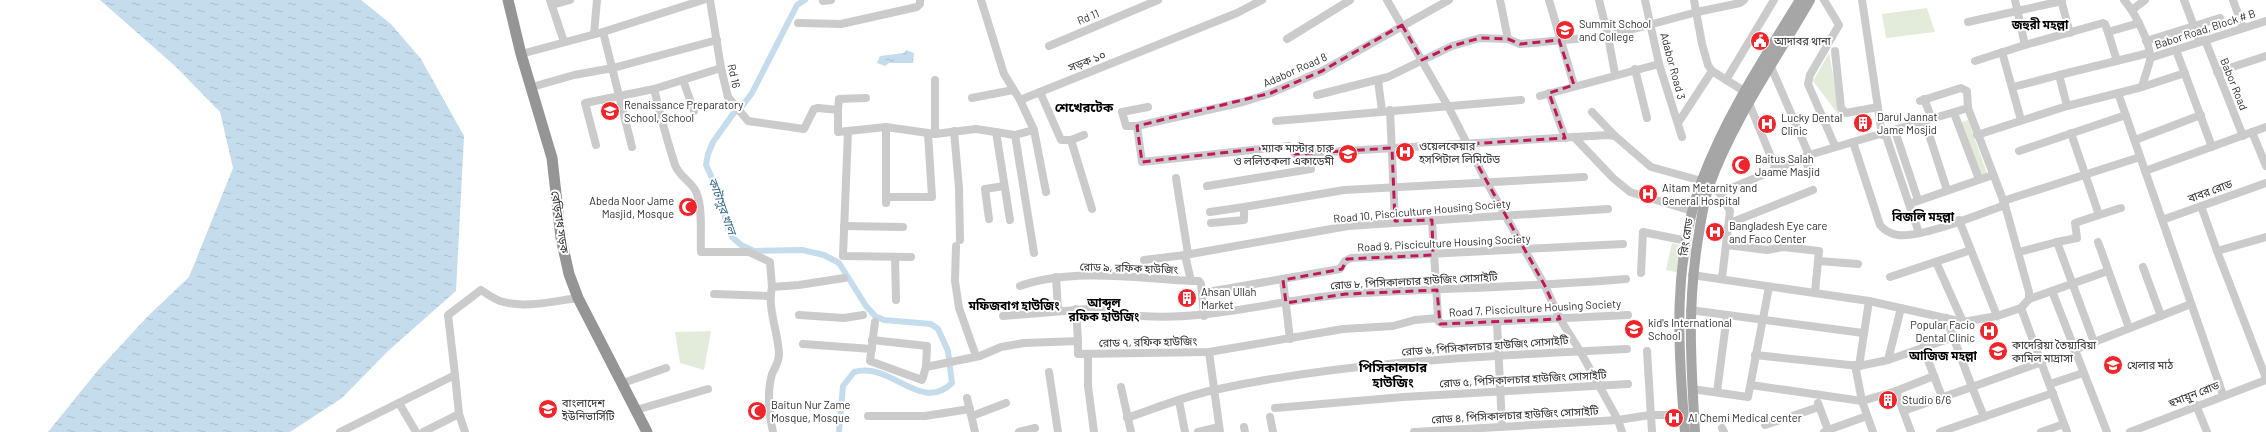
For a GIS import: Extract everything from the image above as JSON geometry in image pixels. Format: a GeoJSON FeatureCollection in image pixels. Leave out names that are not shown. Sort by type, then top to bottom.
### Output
{"type":"FeatureCollection","features":[{"type":"Feature","properties":{"kind":"highway","name":"বেড়িবাধ সড়ক"},"geometry":{"type":"LineString","coordinates":[[508,0],[521,54],[552,158],[561,238],[569,274],[578,298],[647,432]]}},
{"type":"Feature","properties":{"kind":"main road","name":"রিং রোড"},"geometry":{"type":"LineString","coordinates":[[1695,432],[1692,389],[1690,310],[1692,275],[1705,184],[1744,91],[1800,0]]}},
{"type":"Feature","properties":{"kind":"main road","name":"রিং রোড"},"geometry":{"type":"LineString","coordinates":[[1685,432],[1679,312],[1692,211],[1748,104],[1810,0]]}},
{"type":"Feature","properties":{"kind":"street"},"geometry":{"type":"LineString","coordinates":[[564,42],[551,2],[570,0]]}},
{"type":"Feature","properties":{"kind":"street"},"geometry":{"type":"LineString","coordinates":[[594,34],[597,0]]}},
{"type":"Feature","properties":{"kind":"street"},"geometry":{"type":"LineString","coordinates":[[521,54],[603,32],[704,0]]}},
{"type":"Feature","properties":{"kind":"street","name":"Rd 16"},"geometry":{"type":"LineString","coordinates":[[710,0],[721,68],[729,100],[748,121],[759,124],[804,129],[811,113],[818,108],[838,110]]}},
{"type":"Feature","properties":{"kind":"street"},"geometry":{"type":"LineString","coordinates":[[798,23],[841,24],[917,7],[920,4],[920,0]]}},
{"type":"Feature","properties":{"kind":"street"},"geometry":{"type":"LineString","coordinates":[[981,0],[1004,74],[1020,100],[1034,130],[1046,192]]}},
{"type":"Feature","properties":{"kind":"street","name":"Rd 11"},"geometry":{"type":"LineString","coordinates":[[1049,46],[1158,0]]}},
{"type":"Feature","properties":{"kind":"street","name":"সড়ক ১০"},"geometry":{"type":"LineString","coordinates":[[1020,100],[1176,38],[1262,0]]}},
{"type":"Feature","properties":{"kind":"street"},"geometry":{"type":"LineString","coordinates":[[1287,39],[1350,0]]}},
{"type":"Feature","properties":{"kind":"street"},"geometry":{"type":"LineString","coordinates":[[1387,0],[1449,108],[1466,144],[1545,286],[1560,319],[1580,351],[1618,420],[1622,432]]}},
{"type":"Feature","properties":{"kind":"street","name":"Adabor Road 8"},"geometry":{"type":"LineString","coordinates":[[1137,126],[1271,94],[1317,74],[1449,0]]}},
{"type":"Feature","properties":{"kind":"street"},"geometry":{"type":"LineString","coordinates":[[1500,0],[1508,39]]}},
{"type":"Feature","properties":{"kind":"street"},"geometry":{"type":"LineString","coordinates":[[1549,0],[1559,40],[1574,85]]}},
{"type":"Feature","properties":{"kind":"street"},"geometry":{"type":"LineString","coordinates":[[1599,0],[1615,74]]}},
{"type":"Feature","properties":{"kind":"street","name":"Adabor Road 3"},"geometry":{"type":"LineString","coordinates":[[1645,0],[1652,25],[1659,64],[1682,137]]}},
{"type":"Feature","properties":{"kind":"street"},"geometry":{"type":"LineString","coordinates":[[1694,0],[1702,44],[1712,71],[1744,91],[1748,104],[1776,169]]}},
{"type":"Feature","properties":{"kind":"street"},"geometry":{"type":"LineString","coordinates":[[1317,95],[1378,80],[1452,46],[1480,38],[1508,39],[1520,44],[1608,36],[1697,12],[1740,3],[1744,0]]}},
{"type":"Feature","properties":{"kind":"street"},"geometry":{"type":"LineString","coordinates":[[1726,80],[1774,0]]}},
{"type":"Feature","properties":{"kind":"street"},"geometry":{"type":"LineString","coordinates":[[1824,0],[1839,25],[1810,75],[1808,84],[1835,146]]}},
{"type":"Feature","properties":{"kind":"street"},"geometry":{"type":"LineString","coordinates":[[1862,0],[1878,107],[1884,134],[1919,233]]}},
{"type":"Feature","properties":{"kind":"street"},"geometry":{"type":"LineString","coordinates":[[2015,0],[2025,45]]}},
{"type":"Feature","properties":{"kind":"street"},"geometry":{"type":"LineString","coordinates":[[2124,0],[2132,10],[2139,24],[2146,42],[2149,56],[2142,87]]}},
{"type":"Feature","properties":{"kind":"street"},"geometry":{"type":"LineString","coordinates":[[2132,10],[2145,0]]}},
{"type":"Feature","properties":{"kind":"street"},"geometry":{"type":"LineString","coordinates":[[2184,0],[2194,26],[2203,41]]}},
{"type":"Feature","properties":{"kind":"street"},"geometry":{"type":"LineString","coordinates":[[2233,0],[2243,28]]}},
{"type":"Feature","properties":{"kind":"street"},"geometry":{"type":"LineString","coordinates":[[1968,22],[2062,1],[2070,33]]}},
{"type":"Feature","properties":{"kind":"street"},"geometry":{"type":"LineString","coordinates":[[2146,42],[2220,18]]}},
{"type":"Feature","properties":{"kind":"street","name":"Babor Road, Block # B"},"geometry":{"type":"LineString","coordinates":[[2013,87],[2117,61],[2176,50],[2266,21]]}},
{"type":"Feature","properties":{"kind":"street"},"geometry":{"type":"LineString","coordinates":[[1975,61],[2025,45],[2105,24],[2117,61]]}},
{"type":"Feature","properties":{"kind":"street"},"geometry":{"type":"LineString","coordinates":[[2108,32],[2139,24]]}},
{"type":"Feature","properties":{"kind":"street"},"geometry":{"type":"LineString","coordinates":[[603,32],[621,96],[632,148]]}},
{"type":"Feature","properties":{"kind":"street"},"geometry":{"type":"LineString","coordinates":[[532,87],[574,75],[613,68],[717,40]]}},
{"type":"Feature","properties":{"kind":"street","name":"Babor Road"},"geometry":{"type":"LineString","coordinates":[[2203,41],[2243,136]]}},
{"type":"Feature","properties":{"kind":"street"},"geometry":{"type":"LineString","coordinates":[[2176,50],[2212,147]]}},
{"type":"Feature","properties":{"kind":"street"},"geometry":{"type":"LineString","coordinates":[[1835,51],[1841,108],[1846,113],[1878,107]]}},
{"type":"Feature","properties":{"kind":"street"},"geometry":{"type":"LineString","coordinates":[[2002,52],[2021,120]]}},
{"type":"Feature","properties":{"kind":"street"},"geometry":{"type":"LineString","coordinates":[[2217,72],[2266,56]]}},
{"type":"Feature","properties":{"kind":"street"},"geometry":{"type":"LineString","coordinates":[[1540,96],[1574,85],[1659,64]]}},
{"type":"Feature","properties":{"kind":"street"},"geometry":{"type":"LineString","coordinates":[[1771,67],[1806,156],[1810,172]]}},
{"type":"Feature","properties":{"kind":"street"},"geometry":{"type":"LineString","coordinates":[[596,145],[585,103],[654,88],[721,68]]}},
{"type":"Feature","properties":{"kind":"street"},"geometry":{"type":"LineString","coordinates":[[1635,70],[1647,118]]}},
{"type":"Feature","properties":{"kind":"street"},"geometry":{"type":"LineString","coordinates":[[1678,123],[1712,71]]}},
{"type":"Feature","properties":{"kind":"street"},"geometry":{"type":"LineString","coordinates":[[1977,135],[2067,106],[2142,87],[2185,73]]}},
{"type":"Feature","properties":{"kind":"street"},"geometry":{"type":"LineString","coordinates":[[2059,75],[2067,106]]}},
{"type":"Feature","properties":{"kind":"street"},"geometry":{"type":"LineString","coordinates":[[683,80],[694,111]]}},
{"type":"Feature","properties":{"kind":"street"},"geometry":{"type":"LineString","coordinates":[[886,127],[886,200],[932,197],[932,134],[935,80]]}},
{"type":"Feature","properties":{"kind":"street"},"geometry":{"type":"LineString","coordinates":[[1378,80],[1386,110],[1392,148],[1395,222]]}},
{"type":"Feature","properties":{"kind":"street"},"geometry":{"type":"LineString","coordinates":[[654,88],[665,135],[675,165],[682,177],[691,184],[697,194],[700,208],[700,252],[749,252],[770,262],[772,286],[770,296],[779,354],[777,366],[772,373],[769,403],[773,432]]}},
{"type":"Feature","properties":{"kind":"street"},"geometry":{"type":"LineString","coordinates":[[1948,190],[1922,100],[1961,88],[1967,91],[1968,108],[2004,203],[2019,252],[2029,292],[2029,299]]}},
{"type":"Feature","properties":{"kind":"street"},"geometry":{"type":"LineString","coordinates":[[972,98],[1013,90]]}},
{"type":"Feature","properties":{"kind":"street"},"geometry":{"type":"LineString","coordinates":[[1040,92],[1061,140],[1071,140],[1084,135]]}},
{"type":"Feature","properties":{"kind":"street"},"geometry":{"type":"LineString","coordinates":[[1549,93],[1565,138]]}},
{"type":"Feature","properties":{"kind":"street"},"geometry":{"type":"LineString","coordinates":[[2118,93],[2223,395]]}},
{"type":"Feature","properties":{"kind":"street"},"geometry":{"type":"LineString","coordinates":[[866,98],[839,99],[838,132],[886,127],[932,134],[976,129],[1015,135],[1034,130]]}},
{"type":"Feature","properties":{"kind":"street"},"geometry":{"type":"LineString","coordinates":[[1276,121],[1386,110],[1449,108],[1521,100]]}},
{"type":"Feature","properties":{"kind":"street"},"geometry":{"type":"LineString","coordinates":[[1148,108],[1122,112],[1126,126],[1137,126],[1142,162],[1289,146],[1291,146],[1292,153],[1307,153],[1597,135],[1615,136]]}},
{"type":"Feature","properties":{"kind":"street"},"geometry":{"type":"LineString","coordinates":[[1720,193],[1806,156],[1835,146],[1884,134],[1968,108]]}},
{"type":"Feature","properties":{"kind":"street"},"geometry":{"type":"LineString","coordinates":[[1592,112],[1615,136],[1651,167],[1705,184],[1720,193],[1730,211],[1730,223],[1722,278]]}},
{"type":"Feature","properties":{"kind":"street"},"geometry":{"type":"LineString","coordinates":[[1954,113],[1979,179]]}},
{"type":"Feature","properties":{"kind":"street"},"geometry":{"type":"LineString","coordinates":[[2019,151],[2126,115]]}},
{"type":"Feature","properties":{"kind":"street"},"geometry":{"type":"LineString","coordinates":[[2135,140],[2201,115]]}},
{"type":"Feature","properties":{"kind":"street"},"geometry":{"type":"LineString","coordinates":[[2145,170],[2266,127]]}},
{"type":"Feature","properties":{"kind":"street"},"geometry":{"type":"LineString","coordinates":[[1895,130],[1918,200]]}},
{"type":"Feature","properties":{"kind":"street"},"geometry":{"type":"LineString","coordinates":[[848,131],[843,256],[911,257]]}},
{"type":"Feature","properties":{"kind":"street"},"geometry":{"type":"LineString","coordinates":[[954,131],[960,188],[955,281],[959,308],[976,356]]}},
{"type":"Feature","properties":{"kind":"street"},"geometry":{"type":"LineString","coordinates":[[996,132],[1010,220]]}},
{"type":"Feature","properties":{"kind":"street"},"geometry":{"type":"LineString","coordinates":[[2252,132],[2266,166]]}},
{"type":"Feature","properties":{"kind":"street"},"geometry":{"type":"LineString","coordinates":[[2072,133],[2099,215]]}},
{"type":"Feature","properties":{"kind":"street"},"geometry":{"type":"LineString","coordinates":[[1015,135],[1034,253]]}},
{"type":"Feature","properties":{"kind":"street"},"geometry":{"type":"LineString","coordinates":[[1574,137],[1613,178],[1630,192],[1692,211]]}},
{"type":"Feature","properties":{"kind":"street"},"geometry":{"type":"LineString","coordinates":[[1071,140],[1092,209]]}},
{"type":"Feature","properties":{"kind":"street"},"geometry":{"type":"LineString","coordinates":[[1853,142],[1880,225],[1886,232],[1898,235],[1919,233],[1960,220],[2036,189],[2140,156]]}},
{"type":"Feature","properties":{"kind":"street"},"geometry":{"type":"LineString","coordinates":[[1207,186],[1311,169],[1307,153]]}},
{"type":"Feature","properties":{"kind":"street"},"geometry":{"type":"LineString","coordinates":[[1909,204],[1993,175]]}},
{"type":"Feature","properties":{"kind":"street"},"geometry":{"type":"LineString","coordinates":[[1210,212],[1316,193],[1394,186],[1584,177]]}},
{"type":"Feature","properties":{"kind":"street"},"geometry":{"type":"LineString","coordinates":[[1176,178],[1191,281],[1200,282],[1204,316]]}},
{"type":"Feature","properties":{"kind":"street","name":"বাবর রোড"},"geometry":{"type":"LineString","coordinates":[[2162,220],[2266,183]]}},
{"type":"Feature","properties":{"kind":"street"},"geometry":{"type":"LineString","coordinates":[[988,219],[985,189],[1004,186]]}},
{"type":"Feature","properties":{"kind":"street"},"geometry":{"type":"LineString","coordinates":[[1730,223],[1813,190]]}},
{"type":"Feature","properties":{"kind":"street"},"geometry":{"type":"LineString","coordinates":[[2201,206],[2266,379]]}},
{"type":"Feature","properties":{"kind":"street"},"geometry":{"type":"LineString","coordinates":[[1211,223],[1244,220],[1244,207]]}},
{"type":"Feature","properties":{"kind":"street"},"geometry":{"type":"LineString","coordinates":[[2019,252],[2078,238],[2075,223],[2121,208]]}},
{"type":"Feature","properties":{"kind":"street","name":"Road 10, Pisciculture Housing Society"},"geometry":{"type":"LineString","coordinates":[[1144,260],[1187,255],[1348,226],[1505,214],[1608,209]]}},
{"type":"Feature","properties":{"kind":"street"},"geometry":{"type":"LineString","coordinates":[[1432,220],[1438,318]]}},
{"type":"Feature","properties":{"kind":"street"},"geometry":{"type":"LineString","coordinates":[[1960,220],[1997,316]]}},
{"type":"Feature","properties":{"kind":"street"},"geometry":{"type":"LineString","coordinates":[[844,226],[903,227]]}},
{"type":"Feature","properties":{"kind":"street"},"geometry":{"type":"LineString","coordinates":[[1641,273],[1643,232],[1687,241]]}},
{"type":"Feature","properties":{"kind":"street"},"geometry":{"type":"LineString","coordinates":[[2217,251],[2266,237]]}},
{"type":"Feature","properties":{"kind":"street"},"geometry":{"type":"LineString","coordinates":[[2057,242],[2071,284],[2094,342]]}},
{"type":"Feature","properties":{"kind":"street"},"geometry":{"type":"LineString","coordinates":[[2098,242],[2129,328]]}},
{"type":"Feature","properties":{"kind":"street","name":"Road 9, Pisciculture Housing Society"},"geometry":{"type":"LineString","coordinates":[[1202,293],[1340,269],[1347,259],[1623,244]]}},
{"type":"Feature","properties":{"kind":"street"},"geometry":{"type":"LineString","coordinates":[[1727,245],[1767,250],[1784,247],[1817,250],[1820,252],[1815,292]]}},
{"type":"Feature","properties":{"kind":"street"},"geometry":{"type":"LineString","coordinates":[[1890,277],[1971,250]]}},
{"type":"Feature","properties":{"kind":"street"},"geometry":{"type":"LineString","coordinates":[[895,257],[896,300]]}},
{"type":"Feature","properties":{"kind":"street"},"geometry":{"type":"LineString","coordinates":[[1819,261],[1858,264]]}},
{"type":"Feature","properties":{"kind":"street"},"geometry":{"type":"LineString","coordinates":[[1936,262],[1963,322]]}},
{"type":"Feature","properties":{"kind":"street"},"geometry":{"type":"LineString","coordinates":[[2143,267],[2161,316]]}},
{"type":"Feature","properties":{"kind":"street"},"geometry":{"type":"LineString","coordinates":[[1692,275],[1722,278],[1769,287],[1815,292],[1868,301],[1963,322],[1997,316],[2020,308],[2029,299],[2108,271]]}},
{"type":"Feature","properties":{"kind":"street","name":"রোড ৯, রফিক হাউজিং"},"geometry":{"type":"LineString","coordinates":[[1020,286],[1040,279],[1091,275],[1191,281]]}},
{"type":"Feature","properties":{"kind":"street"},"geometry":{"type":"LineString","coordinates":[[1056,277],[1058,310]]}},
{"type":"Feature","properties":{"kind":"street"},"geometry":{"type":"LineString","coordinates":[[772,286],[799,285],[844,278]]}},
{"type":"Feature","properties":{"kind":"street","name":"রোড ৮, পিসিকালচার হাউজিং সোসাইটি"},"geometry":{"type":"LineString","coordinates":[[1003,316],[1058,310],[1101,308],[1112,315],[1164,318],[1204,316],[1346,294],[1545,286],[1626,279]]}},
{"type":"Feature","properties":{"kind":"street"},"geometry":{"type":"LineString","coordinates":[[1283,280],[1290,339]]}},
{"type":"Feature","properties":{"kind":"street"},"geometry":{"type":"LineString","coordinates":[[1692,389],[1748,397],[1769,287]]}},
{"type":"Feature","properties":{"kind":"street"},"geometry":{"type":"LineString","coordinates":[[466,432],[459,414],[448,315],[481,290],[500,301],[514,304],[578,298]]}},
{"type":"Feature","properties":{"kind":"street"},"geometry":{"type":"LineString","coordinates":[[2052,291],[2107,432]]}},
{"type":"Feature","properties":{"kind":"street"},"geometry":{"type":"LineString","coordinates":[[714,294],[770,296]]}},
{"type":"Feature","properties":{"kind":"street"},"geometry":{"type":"LineString","coordinates":[[1868,301],[1857,366],[1862,401],[1873,432]]}},
{"type":"Feature","properties":{"kind":"street"},"geometry":{"type":"LineString","coordinates":[[2074,350],[2191,304]]}},
{"type":"Feature","properties":{"kind":"street"},"geometry":{"type":"LineString","coordinates":[[1888,360],[1901,308]]}},
{"type":"Feature","properties":{"kind":"street"},"geometry":{"type":"LineString","coordinates":[[2020,308],[2042,362],[2065,428],[2041,432]]}},
{"type":"Feature","properties":{"kind":"street"},"geometry":{"type":"LineString","coordinates":[[1076,309],[1078,354],[1088,354],[1088,386],[1094,432]]}},
{"type":"Feature","properties":{"kind":"street"},"geometry":{"type":"LineString","coordinates":[[1690,310],[1863,333]]}},
{"type":"Feature","properties":{"kind":"street"},"geometry":{"type":"LineString","coordinates":[[799,315],[844,318],[863,315]]}},
{"type":"Feature","properties":{"kind":"street","name":"Road 7, Pisciculture Housing Society"},"geometry":{"type":"LineString","coordinates":[[1209,352],[1343,329],[1393,326],[1415,320],[1438,318],[1439,322],[1443,324],[1497,323],[1628,315]]}},
{"type":"Feature","properties":{"kind":"street"},"geometry":{"type":"LineString","coordinates":[[1717,392],[1727,315]]}},
{"type":"Feature","properties":{"kind":"street"},"geometry":{"type":"LineString","coordinates":[[1946,318],[1984,417]]}},
{"type":"Feature","properties":{"kind":"street"},"geometry":{"type":"LineString","coordinates":[[803,344],[872,344],[927,346],[926,367],[922,380],[870,361],[872,344],[875,322]]}},
{"type":"Feature","properties":{"kind":"street"},"geometry":{"type":"LineString","coordinates":[[1497,323],[1502,426]]}},
{"type":"Feature","properties":{"kind":"street"},"geometry":{"type":"LineString","coordinates":[[1755,355],[1857,366],[1888,360],[1954,337]]}},
{"type":"Feature","properties":{"kind":"street"},"geometry":{"type":"LineString","coordinates":[[926,367],[940,365],[976,356],[1002,347],[1024,343],[1078,341]]}},
{"type":"Feature","properties":{"kind":"street"},"geometry":{"type":"LineString","coordinates":[[1923,348],[1942,397]]}},
{"type":"Feature","properties":{"kind":"street","name":"রোড ৬, পিসিকালচার হাউজিং সোসাইটি"},"geometry":{"type":"LineString","coordinates":[[1127,418],[1213,390],[1392,363],[1627,349]]}},
{"type":"Feature","properties":{"kind":"street"},"geometry":{"type":"LineString","coordinates":[[1647,351],[1652,432]]}},
{"type":"Feature","properties":{"kind":"street"},"geometry":{"type":"LineString","coordinates":[[1198,432],[1219,430],[1209,352]]}},
{"type":"Feature","properties":{"kind":"street","name":"রোড ৭, রফিক হাউজিং"},"geometry":{"type":"LineString","coordinates":[[1088,354],[1209,352]]}},
{"type":"Feature","properties":{"kind":"street"},"geometry":{"type":"LineString","coordinates":[[1903,411],[2042,362]]}},
{"type":"Feature","properties":{"kind":"street"},"geometry":{"type":"LineString","coordinates":[[623,383],[666,368]]}},
{"type":"Feature","properties":{"kind":"street"},"geometry":{"type":"LineString","coordinates":[[1049,372],[1058,432]]}},
{"type":"Feature","properties":{"kind":"street"},"geometry":{"type":"LineString","coordinates":[[2050,384],[2083,373]]}},
{"type":"Feature","properties":{"kind":"street"},"geometry":{"type":"LineString","coordinates":[[340,432],[455,376]]}},
{"type":"Feature","properties":{"kind":"street"},"geometry":{"type":"LineString","coordinates":[[1750,386],[1862,401],[1896,391],[1934,376]]}},
{"type":"Feature","properties":{"kind":"street","name":"হুমায়ুন রোড"},"geometry":{"type":"LineString","coordinates":[[2130,432],[2144,429],[2196,405],[2266,379]]}},
{"type":"Feature","properties":{"kind":"street","name":"রোড ৫, পিসিকালচার হাউজিং সোসাইটি"},"geometry":{"type":"LineString","coordinates":[[1275,408],[1500,390],[1628,384]]}},
{"type":"Feature","properties":{"kind":"street"},"geometry":{"type":"LineString","coordinates":[[1121,387],[1131,432]]}},
{"type":"Feature","properties":{"kind":"street"},"geometry":{"type":"LineString","coordinates":[[636,410],[708,389]]}},
{"type":"Feature","properties":{"kind":"street"},"geometry":{"type":"LineString","coordinates":[[1896,391],[1911,432]]}},
{"type":"Feature","properties":{"kind":"street"},"geometry":{"type":"LineString","coordinates":[[1940,432],[2053,393]]}},
{"type":"Feature","properties":{"kind":"street"},"geometry":{"type":"LineString","coordinates":[[1815,395],[1826,431],[1867,416]]}},
{"type":"Feature","properties":{"kind":"street"},"geometry":{"type":"LineString","coordinates":[[967,398],[975,432]]}},
{"type":"Feature","properties":{"kind":"street"},"geometry":{"type":"LineString","coordinates":[[1179,401],[1185,432]]}},
{"type":"Feature","properties":{"kind":"street"},"geometry":{"type":"LineString","coordinates":[[399,403],[416,432]]}},
{"type":"Feature","properties":{"kind":"street"},"geometry":{"type":"LineString","coordinates":[[868,416],[926,416],[971,412],[1006,403]]}},
{"type":"Feature","properties":{"kind":"street"},"geometry":{"type":"LineString","coordinates":[[2196,405],[2207,432]]}},
{"type":"Feature","properties":{"kind":"street"},"geometry":{"type":"LineString","coordinates":[[1765,425],[1819,407]]}},
{"type":"Feature","properties":{"kind":"street"},"geometry":{"type":"LineString","coordinates":[[423,432],[459,414]]}},
{"type":"Feature","properties":{"kind":"street","name":"রোড ৪, পিসিকালচার হাউজিং সোসাইটি"},"geometry":{"type":"LineString","coordinates":[[1414,432],[1502,426],[1549,428],[1650,415],[1684,415]]}},
{"type":"Feature","properties":{"kind":"street"},"geometry":{"type":"LineString","coordinates":[[1270,417],[1273,432]]}},
{"type":"Feature","properties":{"kind":"street"},"geometry":{"type":"LineString","coordinates":[[1019,432],[1035,428]]}},
{"type":"Feature","properties":{"kind":"highlighted area"},"geometry":{"type":"Polygon","coordinates":[[[1402,25],[1422,60],[1452,46],[1480,38],[1508,39],[1520,44],[1559,40],[1574,85],[1549,93],[1565,138],[1466,144],[1545,286],[1560,319],[1440,324],[1437,290],[1346,294],[1286,303],[1283,280],[1342,269],[1347,259],[1433,255],[1432,220],[1395,221],[1392,148],[1295,154],[1291,145],[1142,162],[1137,126],[1271,93],[1322,71],[1402,25]]]}},
{"type":"Feature","properties":{"kind":"green space"},"geometry":{"type":"Polygon","coordinates":[[[1927,8],[1935,32],[1886,38],[1882,14],[1927,8]]]}},
{"type":"Feature","properties":{"kind":"green space"},"geometry":{"type":"Polygon","coordinates":[[[1829,53],[1841,118],[1813,81],[1829,53]]]}},
{"type":"Feature","properties":{"kind":"green space"},"geometry":{"type":"Polygon","coordinates":[[[1968,120],[1987,173],[1979,176],[1959,123],[1968,120]]]}},
{"type":"Feature","properties":{"kind":"green space"},"geometry":{"type":"Polygon","coordinates":[[[1672,243],[1692,248],[1685,274],[1666,270],[1672,243]]]}},
{"type":"Feature","properties":{"kind":"green space"},"geometry":{"type":"Polygon","coordinates":[[[711,331],[704,370],[680,363],[675,332],[711,331]]]}},
{"type":"Feature","properties":{"kind":"water"},"geometry":{"type":"Polygon","coordinates":[[[100,0],[361,0],[391,24],[421,59],[464,136],[456,291],[388,351],[342,398],[290,432],[48,432],[99,369],[148,316],[189,277],[233,168],[220,112],[175,66],[100,0]]]}},
{"type":"Feature","properties":{"kind":"water"},"geometry":{"type":"Polygon","coordinates":[[[906,50],[914,53],[913,63],[889,63],[885,66],[877,63],[880,56],[904,53],[906,50]]]}},
{"type":"Feature","properties":{"kind":"waterway","name":"কাটাসুর খাল"},"geometry":{"type":"LineString","coordinates":[[805,0],[797,5],[752,93],[743,105],[733,114],[713,142],[708,154],[706,165],[719,193],[727,226],[732,237],[741,245],[754,251],[802,250],[824,255],[839,263],[866,306],[875,316],[884,320],[931,324],[938,329],[948,351],[952,383],[940,391],[929,393],[917,390],[881,373],[868,371],[854,372],[843,386],[839,432]]}},
{"type":"Feature","properties":{"kind":"place","name":"Summit School and College"},"geometry":{"type":"Point","coordinates":[1565,30]}},
{"type":"Feature","properties":{"kind":"place","name":"আদাবর থানা"},"geometry":{"type":"Point","coordinates":[1760,41]}},
{"type":"Feature","properties":{"kind":"place","name":"Renaissance Preparatory School, School"},"geometry":{"type":"Point","coordinates":[610,111]}},
{"type":"Feature","properties":{"kind":"place","name":"Darul Jannat Jame Mosjid"},"geometry":{"type":"Point","coordinates":[1863,123]}},
{"type":"Feature","properties":{"kind":"place","name":"Lucky Dental Clinic"},"geometry":{"type":"Point","coordinates":[1767,124]}},
{"type":"Feature","properties":{"kind":"place","name":"ওয়েলকেয়ার হসপিটাল লিমিটেড"},"geometry":{"type":"Point","coordinates":[1405,152]}},
{"type":"Feature","properties":{"kind":"place","name":"ম্যাক মাস্টার চারু ও ললিতকলা একাডেমী"},"geometry":{"type":"Point","coordinates":[1348,154]}},
{"type":"Feature","properties":{"kind":"place","name":"Baitus Salah Jaame Masjid"},"geometry":{"type":"Point","coordinates":[1741,165]}},
{"type":"Feature","properties":{"kind":"place","name":"Aitam Metarnity and General Hospital"},"geometry":{"type":"Point","coordinates":[1648,194]}},
{"type":"Feature","properties":{"kind":"place","name":"Abeda Noor Jame Masjid, Mosque"},"geometry":{"type":"Point","coordinates":[688,207]}},
{"type":"Feature","properties":{"kind":"place","name":"Bangladesh Eye care and Faco Center"},"geometry":{"type":"Point","coordinates":[1715,232]}},
{"type":"Feature","properties":{"kind":"place","name":"Ahsan Ullah Market"},"geometry":{"type":"Point","coordinates":[1187,298]}},
{"type":"Feature","properties":{"kind":"place","name":"kid's International School"},"geometry":{"type":"Point","coordinates":[1634,329]}},
{"type":"Feature","properties":{"kind":"place","name":"Popular Facio Dental Clinic"},"geometry":{"type":"Point","coordinates":[1989,331]}},
{"type":"Feature","properties":{"kind":"place","name":"কাদেরিয়া তৈয়্যবিয়া কামিল মাদ্রাসা"},"geometry":{"type":"Point","coordinates":[1998,351]}},
{"type":"Feature","properties":{"kind":"place","name":"খেলার মাঠ"},"geometry":{"type":"Point","coordinates":[2113,365]}},
{"type":"Feature","properties":{"kind":"place","name":"Studio 6/6"},"geometry":{"type":"Point","coordinates":[1888,400]}},
{"type":"Feature","properties":{"kind":"place","name":"বাংলাদেশ ইউনিভার্সিটি"},"geometry":{"type":"Point","coordinates":[548,409]}},
{"type":"Feature","properties":{"kind":"place","name":"Baitun Nur Zame Mosque, Mosque"},"geometry":{"type":"Point","coordinates":[757,411]}},
{"type":"Feature","properties":{"kind":"place","name":"Al Chemi Medical center"},"geometry":{"type":"Point","coordinates":[1674,418]}},
{"type":"Feature","properties":{"kind":"district","name":"জহুরী মহল্লা"},"geometry":{"type":"Point","coordinates":[2040,25]}},
{"type":"Feature","properties":{"kind":"district","name":"শেখেরটেক"},"geometry":{"type":"Point","coordinates":[1084,107]}},
{"type":"Feature","properties":{"kind":"district","name":"বিজলি মহল্লা"},"geometry":{"type":"Point","coordinates":[1923,217]}},
{"type":"Feature","properties":{"kind":"district","name":"মফিজবাগ হাউজিং"},"geometry":{"type":"Point","coordinates":[1014,306]}},
{"type":"Feature","properties":{"kind":"district","name":"আব্দুল রফিক হাউজিং"},"geometry":{"type":"Point","coordinates":[1104,310]}},
{"type":"Feature","properties":{"kind":"district","name":"আজিজ মহল্লা"},"geometry":{"type":"Point","coordinates":[1943,356]}},
{"type":"Feature","properties":{"kind":"district","name":"পিসিকালচার হাউজিং"},"geometry":{"type":"Point","coordinates":[1393,374]}}]}
